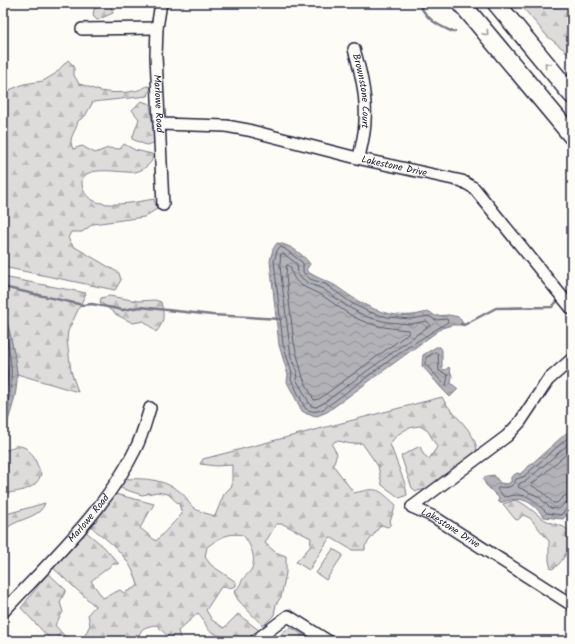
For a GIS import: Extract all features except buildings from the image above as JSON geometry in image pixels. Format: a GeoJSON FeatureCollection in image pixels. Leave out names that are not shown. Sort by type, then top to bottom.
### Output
{"type":"FeatureCollection","features":[{"type":"Feature","properties":{"kind":"highway"},"geometry":{"type":"LineString","coordinates":[[461,3],[572,136]]}},
{"type":"Feature","properties":{"kind":"highway"},"geometry":{"type":"LineString","coordinates":[[496,3],[572,95]]}},
{"type":"Feature","properties":{"kind":"street","name":"Marlowe Road"},"geometry":{"type":"LineString","coordinates":[[161,3],[157,28],[156,56],[163,205]]}},
{"type":"Feature","properties":{"kind":"street"},"geometry":{"type":"LineString","coordinates":[[82,29],[157,28]]}},
{"type":"Feature","properties":{"kind":"street","name":"Brownstone Court"},"geometry":{"type":"LineString","coordinates":[[354,49],[359,66],[365,105],[365,122],[359,158]]}},
{"type":"Feature","properties":{"kind":"street","name":"Lakestone Drive"},"geometry":{"type":"LineString","coordinates":[[159,124],[234,127],[276,136],[359,158],[462,181],[474,188],[572,309]]}},
{"type":"Feature","properties":{"kind":"street","name":"Lakestone Drive"},"geometry":{"type":"LineString","coordinates":[[572,359],[548,380],[520,422],[507,436],[412,507],[434,516],[572,606]]}},
{"type":"Feature","properties":{"kind":"street","name":"Marlowe Road"},"geometry":{"type":"LineString","coordinates":[[3,612],[86,521],[108,494],[136,448],[150,408]]}},
{"type":"Feature","properties":{"kind":"street"},"geometry":{"type":"LineString","coordinates":[[255,641],[288,616],[328,641]]}},
{"type":"Feature","properties":{"kind":"green space"},"geometry":{"type":"Polygon","coordinates":[[[110,3],[113,13],[97,20],[93,16],[94,9],[110,3]]]}},
{"type":"Feature","properties":{"kind":"green space"},"geometry":{"type":"Polygon","coordinates":[[[519,3],[572,3],[572,56],[547,36],[519,3]]]}},
{"type":"Feature","properties":{"kind":"green space"},"geometry":{"type":"Polygon","coordinates":[[[68,60],[74,66],[74,75],[79,84],[94,89],[108,92],[130,92],[137,91],[147,86],[151,87],[148,96],[93,102],[85,116],[78,121],[71,138],[71,145],[73,149],[82,146],[95,153],[108,148],[120,149],[124,144],[135,150],[152,154],[150,163],[139,171],[92,172],[86,175],[82,180],[83,189],[88,196],[95,201],[104,204],[114,204],[154,199],[157,209],[144,217],[93,224],[82,232],[71,232],[68,238],[73,246],[119,273],[121,280],[115,290],[3,267],[3,89],[7,91],[24,84],[43,81],[55,74],[68,60]]]}},
{"type":"Feature","properties":{"kind":"green space"},"geometry":{"type":"Polygon","coordinates":[[[141,101],[150,104],[155,143],[146,145],[132,139],[139,119],[132,110],[141,101]]]}},
{"type":"Feature","properties":{"kind":"green space"},"geometry":{"type":"Polygon","coordinates":[[[3,277],[86,293],[68,331],[67,340],[71,371],[78,392],[17,374],[10,333],[3,309],[3,277]]]}},
{"type":"Feature","properties":{"kind":"green space"},"geometry":{"type":"Polygon","coordinates":[[[109,296],[138,301],[155,300],[161,302],[163,318],[161,325],[156,332],[144,321],[133,323],[117,315],[100,302],[101,298],[109,296]]]}},
{"type":"Feature","properties":{"kind":"green space"},"geometry":{"type":"Polygon","coordinates":[[[442,397],[446,404],[469,431],[476,446],[477,455],[428,489],[416,491],[412,488],[401,456],[420,446],[423,454],[429,459],[437,447],[428,431],[420,426],[403,431],[390,444],[405,484],[407,495],[400,498],[382,485],[378,466],[362,443],[350,444],[335,441],[332,445],[337,454],[333,465],[354,493],[377,490],[396,505],[390,521],[391,524],[388,527],[381,525],[365,546],[365,550],[352,550],[330,537],[309,570],[296,562],[310,547],[311,538],[283,524],[276,524],[265,543],[275,552],[286,556],[286,573],[281,597],[276,604],[274,615],[263,626],[238,600],[234,592],[251,570],[253,565],[251,547],[246,539],[243,535],[228,535],[220,538],[207,547],[205,557],[211,565],[236,582],[236,586],[229,588],[221,587],[206,610],[212,620],[224,628],[238,614],[260,631],[245,641],[228,641],[212,632],[208,629],[204,620],[198,613],[178,631],[181,641],[172,641],[157,625],[149,626],[143,629],[139,637],[139,641],[52,641],[21,608],[48,573],[66,590],[60,602],[63,612],[55,625],[67,637],[74,639],[84,637],[90,625],[88,614],[95,606],[52,567],[85,531],[104,547],[119,564],[113,564],[91,581],[103,598],[120,590],[124,593],[138,586],[134,573],[126,560],[111,543],[95,531],[91,524],[115,494],[154,504],[140,528],[156,541],[182,514],[179,504],[168,494],[157,492],[142,495],[120,488],[124,479],[148,479],[162,482],[183,494],[195,509],[215,516],[224,494],[232,486],[232,465],[216,466],[200,464],[203,459],[442,397]]]}},
{"type":"Feature","properties":{"kind":"green space"},"geometry":{"type":"Polygon","coordinates":[[[15,446],[21,446],[29,451],[35,459],[41,474],[39,480],[31,487],[20,491],[3,494],[3,449],[8,450],[15,446]]]}},
{"type":"Feature","properties":{"kind":"green space"},"geometry":{"type":"Polygon","coordinates":[[[515,500],[524,504],[544,519],[551,523],[565,527],[569,531],[571,536],[570,546],[560,563],[555,567],[551,569],[549,561],[549,541],[530,518],[523,515],[518,520],[515,519],[503,504],[515,500]]]}},
{"type":"Feature","properties":{"kind":"green space"},"geometry":{"type":"Polygon","coordinates":[[[45,503],[36,514],[17,522],[3,532],[3,515],[45,503]]]}},
{"type":"Feature","properties":{"kind":"green space"},"geometry":{"type":"Polygon","coordinates":[[[333,549],[343,555],[326,580],[316,573],[333,549]]]}},
{"type":"Feature","properties":{"kind":"green space"},"geometry":{"type":"Polygon","coordinates":[[[292,628],[313,641],[279,641],[278,638],[282,633],[287,629],[292,628]]]}},
{"type":"Feature","properties":{"kind":"water"},"geometry":{"type":"Polygon","coordinates":[[[277,243],[291,247],[304,257],[310,264],[306,270],[309,273],[336,286],[371,308],[391,314],[401,315],[414,315],[430,312],[435,316],[449,315],[459,317],[464,325],[452,325],[442,328],[327,412],[317,416],[307,414],[302,411],[287,382],[288,375],[279,345],[270,261],[273,249],[277,243]]]}},
{"type":"Feature","properties":{"kind":"water"},"geometry":{"type":"Polygon","coordinates":[[[3,309],[10,333],[17,381],[15,397],[3,434],[3,309]]]}},
{"type":"Feature","properties":{"kind":"water"},"geometry":{"type":"Polygon","coordinates":[[[436,347],[440,347],[442,350],[442,369],[445,370],[449,367],[452,376],[451,383],[458,389],[450,397],[422,366],[423,355],[436,347]]]}},
{"type":"Feature","properties":{"kind":"water"},"geometry":{"type":"Polygon","coordinates":[[[572,428],[572,509],[563,519],[544,517],[530,503],[520,499],[500,503],[498,501],[499,498],[486,485],[483,479],[487,476],[494,475],[500,483],[507,484],[511,482],[511,477],[517,473],[520,474],[572,428]]]}},
{"type":"Feature","properties":{"kind":"waterway"},"geometry":{"type":"LineString","coordinates":[[419,3],[425,13],[433,21],[453,32],[455,31]]}},
{"type":"Feature","properties":{"kind":"waterway"},"geometry":{"type":"LineString","coordinates":[[3,287],[83,305],[92,304],[123,310],[140,307],[212,315],[281,319]]}},
{"type":"Feature","properties":{"kind":"waterway"},"geometry":{"type":"LineString","coordinates":[[564,295],[572,290]]}},
{"type":"Feature","properties":{"kind":"waterway"},"geometry":{"type":"LineString","coordinates":[[461,324],[464,325],[496,308],[552,307],[560,298]]}}]}
